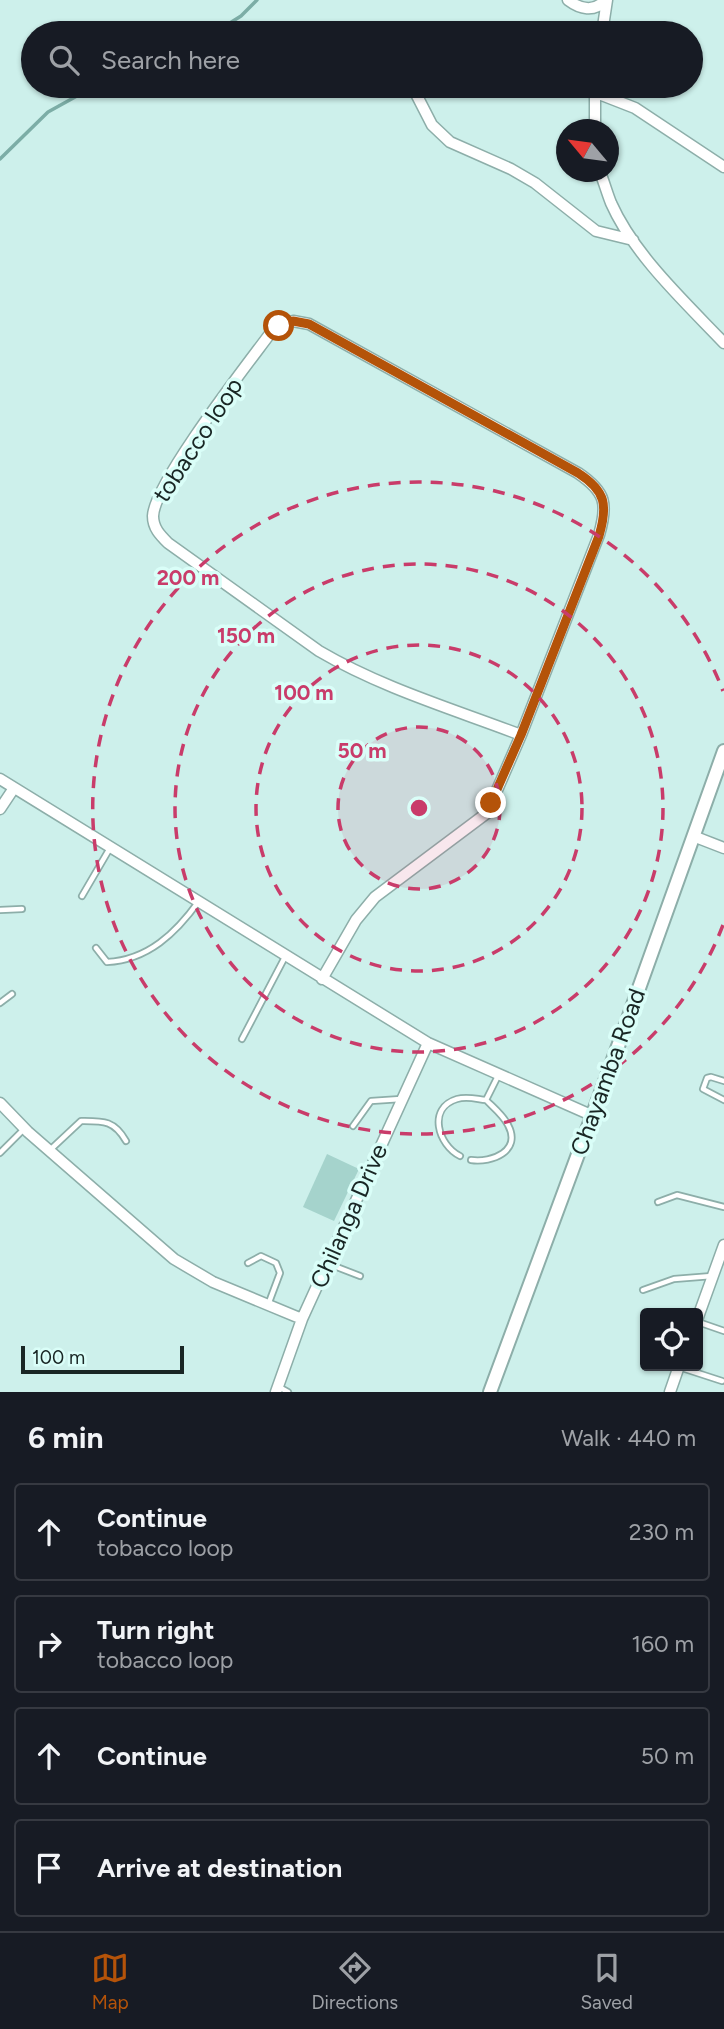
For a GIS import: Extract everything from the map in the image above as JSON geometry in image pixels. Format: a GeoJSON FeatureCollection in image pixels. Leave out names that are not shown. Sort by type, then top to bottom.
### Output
{"type":"FeatureCollection","features":[{"type":"Feature","properties":{"kind":"street"},"geometry":{"type":"LineString","coordinates":[[568,0],[590,9],[606,0]]}},
{"type":"Feature","properties":{"kind":"street"},"geometry":{"type":"LineString","coordinates":[[603,21],[606,0]]}},
{"type":"Feature","properties":{"kind":"street"},"geometry":{"type":"LineString","coordinates":[[418,98],[432,125],[450,142],[523,176],[596,231],[633,240]]}},
{"type":"Feature","properties":{"kind":"street"},"geometry":{"type":"LineString","coordinates":[[594,98],[595,119]]}},
{"type":"Feature","properties":{"kind":"street"},"geometry":{"type":"LineString","coordinates":[[613,98],[635,108],[724,167]]}},
{"type":"Feature","properties":{"kind":"street"},"geometry":{"type":"LineString","coordinates":[[604,182],[612,204],[633,240],[670,286],[724,343]]}},
{"type":"Feature","properties":{"kind":"street","name":"tobacco loop"},"geometry":{"type":"LineString","coordinates":[[293,321],[309,324],[578,473],[592,483],[601,496],[605,512],[599,536],[521,735],[344,666],[179,551],[157,531],[153,511],[163,488],[236,380],[269,335],[279,326],[293,321]]}},
{"type":"Feature","properties":{"kind":"street"},"geometry":{"type":"LineString","coordinates":[[322,979],[356,920],[375,897],[486,813],[521,735]]}},
{"type":"Feature","properties":{"kind":"street","name":"Chayamba Road"},"geometry":{"type":"LineString","coordinates":[[490,1392],[724,751]]}},
{"type":"Feature","properties":{"kind":"street"},"geometry":{"type":"LineString","coordinates":[[0,779],[428,1043],[591,1115]]}},
{"type":"Feature","properties":{"kind":"street"},"geometry":{"type":"LineString","coordinates":[[0,809],[14,788]]}},
{"type":"Feature","properties":{"kind":"street"},"geometry":{"type":"LineString","coordinates":[[692,836],[724,848]]}},
{"type":"Feature","properties":{"kind":"street","name":"Chilanga Drive"},"geometry":{"type":"LineString","coordinates":[[281,1390],[302,1319],[428,1043]]}},
{"type":"Feature","properties":{"kind":"street"},"geometry":{"type":"LineString","coordinates":[[0,1103],[50,1151],[174,1259],[213,1282],[302,1319]]}},
{"type":"Feature","properties":{"kind":"street"},"geometry":{"type":"LineString","coordinates":[[702,1308],[724,1247]]}},
{"type":"Feature","properties":{"kind":"street"},"geometry":{"type":"LineString","coordinates":[[670,1392],[677,1371]]}},
{"type":"Feature","properties":{"kind":"lane"},"geometry":{"type":"LineString","coordinates":[[82,896],[111,848]]}},
{"type":"Feature","properties":{"kind":"lane"},"geometry":{"type":"LineString","coordinates":[[96,948],[107,962],[126,961],[156,947],[183,923],[199,901]]}},
{"type":"Feature","properties":{"kind":"lane"},"geometry":{"type":"LineString","coordinates":[[0,910],[22,909]]}},
{"type":"Feature","properties":{"kind":"lane"},"geometry":{"type":"LineString","coordinates":[[242,1039],[285,956]]}},
{"type":"Feature","properties":{"kind":"lane"},"geometry":{"type":"LineString","coordinates":[[0,1003],[12,994]]}},
{"type":"Feature","properties":{"kind":"lane"},"geometry":{"type":"LineString","coordinates":[[486,1100],[498,1075]]}},
{"type":"Feature","properties":{"kind":"lane"},"geometry":{"type":"LineString","coordinates":[[724,1082],[707,1078],[703,1089],[724,1100]]}},
{"type":"Feature","properties":{"kind":"lane"},"geometry":{"type":"LineString","coordinates":[[460,1156],[440,1135],[438,1125],[443,1109],[455,1099],[470,1097],[486,1100],[503,1116],[510,1127],[512,1139],[508,1150],[500,1157],[471,1160]]}},
{"type":"Feature","properties":{"kind":"lane"},"geometry":{"type":"LineString","coordinates":[[353,1126],[371,1101],[402,1098]]}},
{"type":"Feature","properties":{"kind":"lane"},"geometry":{"type":"LineString","coordinates":[[50,1151],[80,1121],[109,1123],[119,1128],[126,1141]]}},
{"type":"Feature","properties":{"kind":"lane"},"geometry":{"type":"LineString","coordinates":[[0,1153],[25,1128]]}},
{"type":"Feature","properties":{"kind":"lane"},"geometry":{"type":"LineString","coordinates":[[657,1202],[677,1195],[724,1207]]}},
{"type":"Feature","properties":{"kind":"lane"},"geometry":{"type":"LineString","coordinates":[[248,1263],[261,1256],[276,1263],[280,1273],[268,1306]]}},
{"type":"Feature","properties":{"kind":"lane"},"geometry":{"type":"LineString","coordinates":[[328,1263],[360,1276]]}},
{"type":"Feature","properties":{"kind":"lane"},"geometry":{"type":"LineString","coordinates":[[643,1290],[674,1279],[712,1276]]}},
{"type":"Feature","properties":{"kind":"lane"},"geometry":{"type":"LineString","coordinates":[[703,1321],[724,1331]]}},
{"type":"Feature","properties":{"kind":"lane"},"geometry":{"type":"LineString","coordinates":[[693,1371],[722,1381]]}},
{"type":"Feature","properties":{"kind":"green space"},"geometry":{"type":"Polygon","coordinates":[[[327,1154],[359,1169],[334,1221],[303,1207],[327,1154]]]}},
{"type":"Feature","properties":{"kind":"waterway"},"geometry":{"type":"LineString","coordinates":[[233,21],[257,0]]}},
{"type":"Feature","properties":{"kind":"waterway"},"geometry":{"type":"LineString","coordinates":[[0,159],[48,112],[73,98]]}},
{"type":"Feature","properties":{"kind":"route"},"geometry":{"type":"LineString","coordinates":[[279,326],[293,321],[309,324],[578,473],[592,483],[601,496],[605,512],[599,536],[521,735],[491,803]]}}]}
